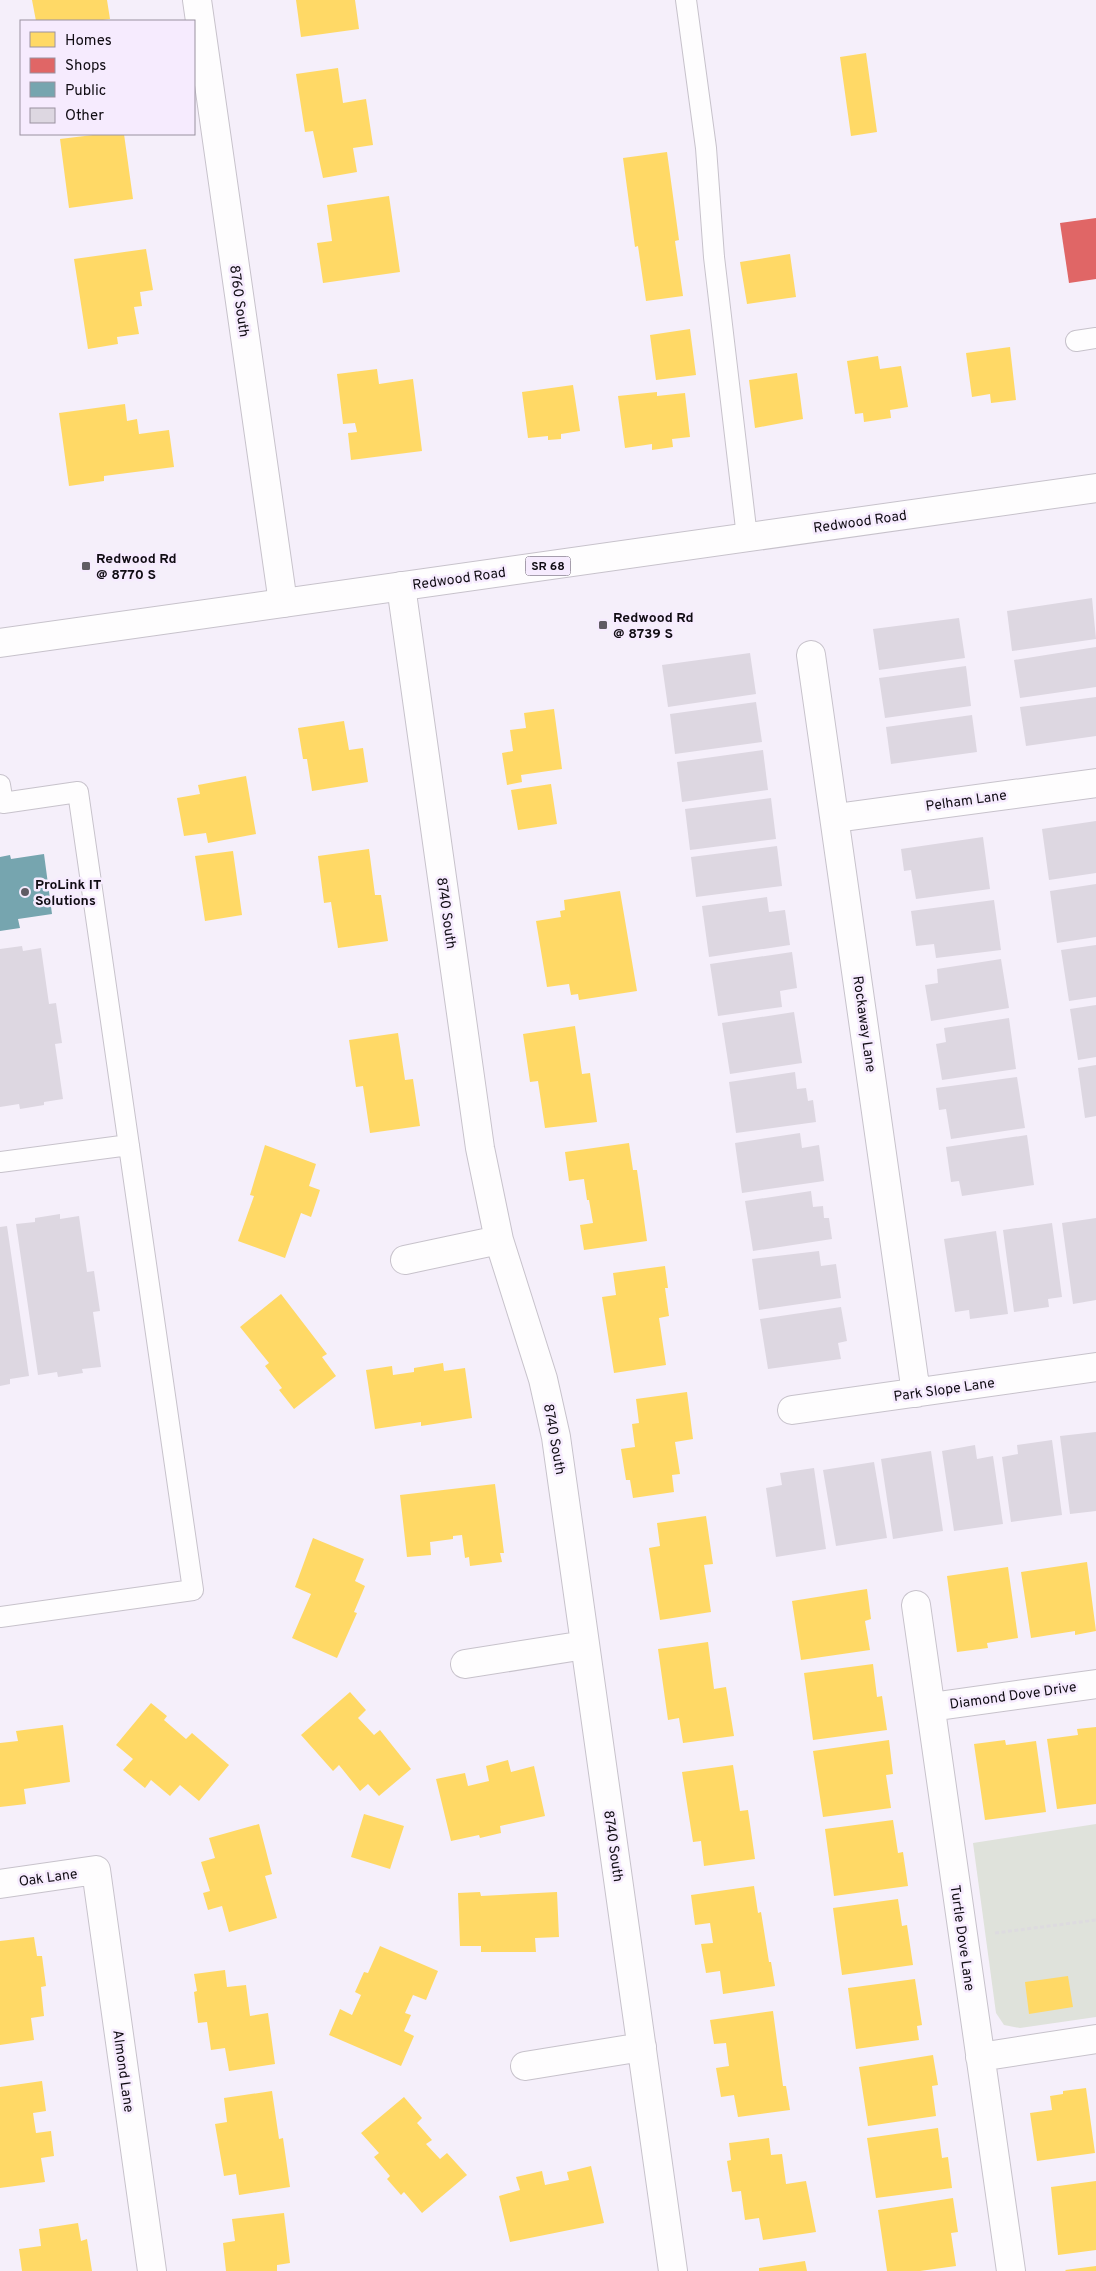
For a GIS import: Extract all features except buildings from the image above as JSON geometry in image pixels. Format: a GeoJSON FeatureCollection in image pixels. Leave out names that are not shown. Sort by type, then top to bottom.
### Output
{"type":"FeatureCollection","features":[{"type":"Feature","properties":{"kind":"street","name":"8760 South"},"geometry":{"type":"LineString","coordinates":[[196,0],[283,603]]}},
{"type":"Feature","properties":{"kind":"street","name":"Redwood Road"},"geometry":{"type":"LineString","coordinates":[[0,643],[1096,488]]}},
{"type":"Feature","properties":{"kind":"street","name":"8740 South"},"geometry":{"type":"LineString","coordinates":[[401,586],[480,1148],[499,1240],[544,1379],[556,1437],[673,2271]]}},
{"type":"Feature","properties":{"kind":"street","name":"Rockaway Lane"},"geometry":{"type":"LineString","coordinates":[[811,656],[836,818],[916,1392]]}},
{"type":"Feature","properties":{"kind":"street","name":"Pelham Lane"},"geometry":{"type":"LineString","coordinates":[[836,818],[1096,783]]}},
{"type":"Feature","properties":{"kind":"street"},"geometry":{"type":"LineString","coordinates":[[405,1260],[499,1240]]}},
{"type":"Feature","properties":{"kind":"street","name":"Park Slope Lane"},"geometry":{"type":"LineString","coordinates":[[792,1410],[1096,1367]]}},
{"type":"Feature","properties":{"kind":"street","name":"Turtle Dove Lane"},"geometry":{"type":"LineString","coordinates":[[916,1606],[1011,2271]]}},
{"type":"Feature","properties":{"kind":"street"},"geometry":{"type":"LineString","coordinates":[[465,1664],[585,1645]]}},
{"type":"Feature","properties":{"kind":"street","name":"Diamond Dove Drive"},"geometry":{"type":"LineString","coordinates":[[931,1707],[1096,1684]]}},
{"type":"Feature","properties":{"kind":"street","name":"Oak Lane"},"geometry":{"type":"LineString","coordinates":[[0,1884],[96,1870]]}},
{"type":"Feature","properties":{"kind":"street","name":"Almond Lane"},"geometry":{"type":"LineString","coordinates":[[96,1870],[152,2271]]}},
{"type":"Feature","properties":{"kind":"street"},"geometry":{"type":"LineString","coordinates":[[980,2057],[1096,2039]]}},
{"type":"Feature","properties":{"kind":"street"},"geometry":{"type":"LineString","coordinates":[[525,2066],[642,2047]]}},
{"type":"Feature","properties":{"kind":"lane"},"geometry":{"type":"LineString","coordinates":[[686,0],[706,148],[714,257],[747,537]]}},
{"type":"Feature","properties":{"kind":"lane"},"geometry":{"type":"LineString","coordinates":[[1076,341],[1096,338]]}},
{"type":"Feature","properties":{"kind":"lane"},"geometry":{"type":"LineString","coordinates":[[0,1618],[193,1590],[78,792],[1,797]]}},
{"type":"Feature","properties":{"kind":"lane"},"geometry":{"type":"LineString","coordinates":[[0,1162],[129,1145]]}},
{"type":"Feature","properties":{"kind":"path"},"geometry":{"type":"LineString","coordinates":[[989,1934],[1096,1920]]}},
{"type":"Feature","properties":{"kind":"shaded area"},"geometry":{"type":"Polygon","coordinates":[[[1096,1824],[1096,2017],[1020,2028],[1004,2025],[996,2013],[973,1843],[1096,1824]]]}},
{"type":"Feature","properties":{"kind":"place","name":"Redwood Rd @ 8770 S"},"geometry":{"type":"Point","coordinates":[86,566]}},
{"type":"Feature","properties":{"kind":"place","name":"Redwood Rd @ 8739 S"},"geometry":{"type":"Point","coordinates":[603,625]}},
{"type":"Feature","properties":{"kind":"place","name":"ProLink IT Solutions"},"geometry":{"type":"Point","coordinates":[25,892]}}]}
